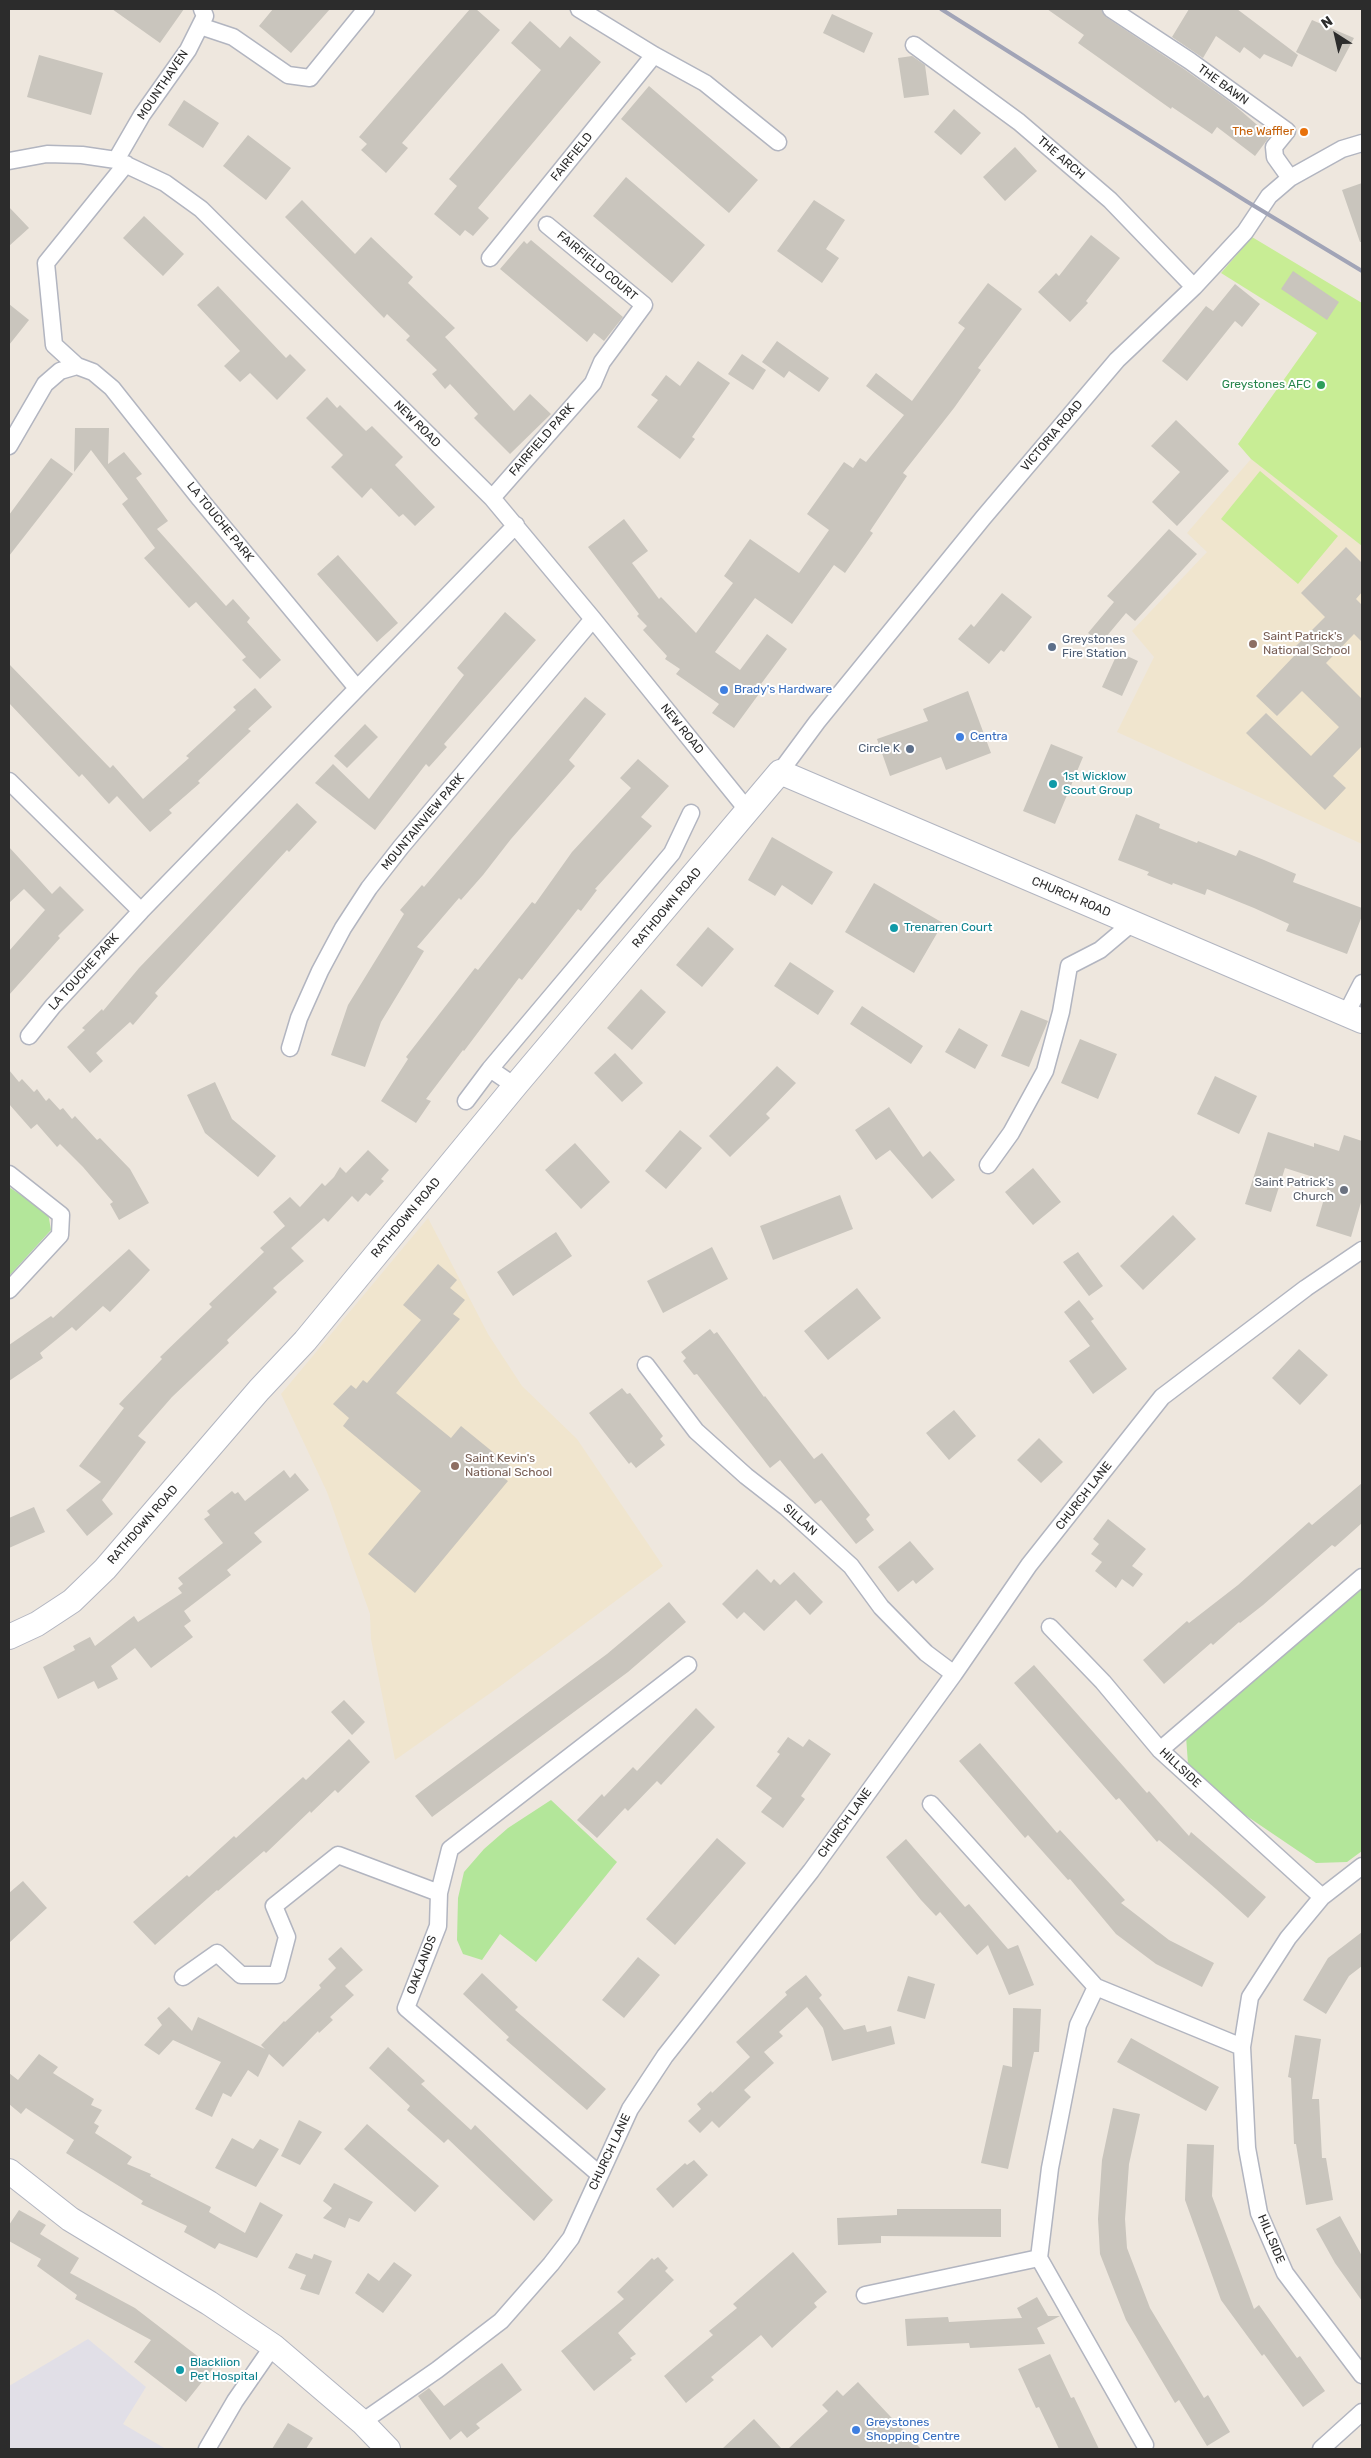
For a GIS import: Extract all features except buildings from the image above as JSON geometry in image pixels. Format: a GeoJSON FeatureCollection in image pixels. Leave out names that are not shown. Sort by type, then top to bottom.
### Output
{"type":"FeatureCollection","features":[{"type":"Feature","properties":{"kind":"main road","name":"RATHDOWN ROAD"},"geometry":{"type":"LineString","coordinates":[[9,1637],[37,1624],[72,1601],[105,1569],[259,1390],[305,1341],[515,1086],[749,812],[780,772]]}},
{"type":"Feature","properties":{"kind":"main road","name":"CHURCH ROAD"},"geometry":{"type":"LineString","coordinates":[[780,772],[1354,1018]]}},
{"type":"Feature","properties":{"kind":"main road"},"geometry":{"type":"LineString","coordinates":[[9,2170],[70,2219],[209,2303],[273,2346],[362,2422],[388,2449]]}},
{"type":"Feature","properties":{"kind":"street","name":"MOUNTHAVEN"},"geometry":{"type":"LineString","coordinates":[[121,162],[142,115],[188,50],[205,16],[202,9]]}},
{"type":"Feature","properties":{"kind":"street"},"geometry":{"type":"LineString","coordinates":[[200,26],[233,37],[288,75],[310,78],[366,9]]}},
{"type":"Feature","properties":{"kind":"street"},"geometry":{"type":"LineString","coordinates":[[579,9],[654,55],[705,83],[778,142]]}},
{"type":"Feature","properties":{"kind":"street","name":"THE BAWN"},"geometry":{"type":"LineString","coordinates":[[1111,9],[1190,61],[1287,131],[1274,147],[1275,157],[1290,178]]}},
{"type":"Feature","properties":{"kind":"street","name":"THE ARCH"},"geometry":{"type":"LineString","coordinates":[[914,45],[1019,122],[1110,200],[1194,287]]}},
{"type":"Feature","properties":{"kind":"street","name":"FAIRFIELD"},"geometry":{"type":"LineString","coordinates":[[490,258],[654,55]]}},
{"type":"Feature","properties":{"kind":"street","name":"VICTORIA ROAD"},"geometry":{"type":"LineString","coordinates":[[780,772],[817,722],[1060,425],[1117,360],[1194,287],[1245,232],[1269,196],[1290,178],[1342,149],[1362,143]]}},
{"type":"Feature","properties":{"kind":"street","name":"NEW ROAD"},"geometry":{"type":"LineString","coordinates":[[9,161],[47,154],[82,154],[121,162],[165,183],[201,209],[492,498],[593,619],[749,812]]}},
{"type":"Feature","properties":{"kind":"street","name":"LA TOUCHE PARK"},"geometry":{"type":"LineString","coordinates":[[121,162],[46,263],[54,345],[77,366],[93,372],[112,388],[200,499],[356,687]]}},
{"type":"Feature","properties":{"kind":"street","name":"FAIRFIELD COURT"},"geometry":{"type":"LineString","coordinates":[[547,225],[644,305],[602,362],[593,383]]}},
{"type":"Feature","properties":{"kind":"street"},"geometry":{"type":"LineString","coordinates":[[9,446],[45,384],[60,372],[77,366]]}},
{"type":"Feature","properties":{"kind":"street","name":"FAIRFIELD PARK"},"geometry":{"type":"LineString","coordinates":[[492,498],[593,383]]}},
{"type":"Feature","properties":{"kind":"street","name":"LA TOUCHE PARK"},"geometry":{"type":"LineString","coordinates":[[30,1036],[53,1006],[141,911],[356,687],[516,525]]}},
{"type":"Feature","properties":{"kind":"street","name":"MOUNTAINVIEW PARK"},"geometry":{"type":"LineString","coordinates":[[290,1048],[298,1018],[320,972],[343,928],[369,888],[400,847],[593,619]]}},
{"type":"Feature","properties":{"kind":"street"},"geometry":{"type":"LineString","coordinates":[[9,782],[141,911]]}},
{"type":"Feature","properties":{"kind":"street"},"geometry":{"type":"LineString","coordinates":[[466,1101],[490,1069],[672,853],[691,813]]}},
{"type":"Feature","properties":{"kind":"street"},"geometry":{"type":"LineString","coordinates":[[988,1165],[1011,1133],[1045,1071],[1061,1012],[1069,966],[1100,950],[1132,924]]}},
{"type":"Feature","properties":{"kind":"street"},"geometry":{"type":"LineString","coordinates":[[1354,1018],[1362,983]]}},
{"type":"Feature","properties":{"kind":"street"},"geometry":{"type":"LineString","coordinates":[[490,1069],[515,1086]]}},
{"type":"Feature","properties":{"kind":"street"},"geometry":{"type":"LineString","coordinates":[[9,1174],[61,1216],[60,1235],[9,1290]]}},
{"type":"Feature","properties":{"kind":"street","name":"CHURCH LANE"},"geometry":{"type":"LineString","coordinates":[[362,2422],[437,2370],[501,2321],[551,2264],[570,2238],[630,2109],[665,2056],[811,1870],[954,1674],[1029,1565],[1162,1397],[1306,1288],[1362,1250]]}},
{"type":"Feature","properties":{"kind":"street","name":"SILLAN"},"geometry":{"type":"LineString","coordinates":[[646,1365],[696,1431],[746,1476],[787,1508],[851,1566],[881,1606],[926,1653],[954,1674]]}},
{"type":"Feature","properties":{"kind":"street"},"geometry":{"type":"LineString","coordinates":[[1160,1750],[1362,1577]]}},
{"type":"Feature","properties":{"kind":"street","name":"HILLSIDE"},"geometry":{"type":"LineString","coordinates":[[1050,1627],[1103,1682],[1160,1750],[1322,1897]]}},
{"type":"Feature","properties":{"kind":"street","name":"OAKLANDS"},"geometry":{"type":"LineString","coordinates":[[599,2174],[406,2008],[438,1926],[439,1893],[450,1849],[688,1665]]}},
{"type":"Feature","properties":{"kind":"street"},"geometry":{"type":"LineString","coordinates":[[931,1804],[1096,1987],[1242,2048]]}},
{"type":"Feature","properties":{"kind":"street"},"geometry":{"type":"LineString","coordinates":[[182,1977],[217,1953],[241,1975],[277,1974],[287,1937],[274,1906],[338,1855],[439,1893]]}},
{"type":"Feature","properties":{"kind":"street","name":"HILLSIDE"},"geometry":{"type":"LineString","coordinates":[[1362,1866],[1322,1897],[1288,1938],[1250,1997],[1242,2048],[1247,2148],[1259,2213],[1285,2273],[1362,2375]]}},
{"type":"Feature","properties":{"kind":"street"},"geometry":{"type":"LineString","coordinates":[[1096,1987],[1078,2025],[1050,2168],[1039,2258],[1145,2445]]}},
{"type":"Feature","properties":{"kind":"street"},"geometry":{"type":"LineString","coordinates":[[865,2295],[1039,2258]]}},
{"type":"Feature","properties":{"kind":"street"},"geometry":{"type":"LineString","coordinates":[[207,2449],[235,2401],[273,2346]]}},
{"type":"Feature","properties":{"kind":"street"},"geometry":{"type":"LineString","coordinates":[[1321,2449],[1362,2412]]}},
{"type":"Feature","properties":{"kind":"shaded area","name":"Saint Patrick's National School"},"geometry":{"type":"Polygon","coordinates":[[[1251,459],[1362,546],[1362,844],[1117,732],[1154,657],[1132,631],[1207,552],[1187,533],[1251,459]]]}},
{"type":"Feature","properties":{"kind":"shaded area","name":"Saint Kevin's National School"},"geometry":{"type":"Polygon","coordinates":[[[428,1218],[488,1334],[522,1386],[577,1439],[663,1566],[499,1687],[395,1760],[371,1639],[370,1614],[327,1492],[281,1394],[428,1218]]]}},
{"type":"Feature","properties":{"kind":"shaded area"},"geometry":{"type":"Polygon","coordinates":[[[88,2339],[146,2387],[123,2424],[166,2449],[9,2449],[9,2386],[88,2339]]]}},
{"type":"Feature","properties":{"kind":"green space","name":"Greystones AFC"},"geometry":{"type":"Polygon","coordinates":[[[1252,237],[1362,303],[1362,546],[1251,459],[1238,444],[1317,333],[1221,273],[1252,237]]]}},
{"type":"Feature","properties":{"kind":"green space"},"geometry":{"type":"Polygon","coordinates":[[[1260,471],[1338,536],[1298,584],[1221,519],[1260,471]]]}},
{"type":"Feature","properties":{"kind":"green space"},"geometry":{"type":"Polygon","coordinates":[[[9,1187],[48,1213],[51,1230],[9,1276],[9,1187]]]}},
{"type":"Feature","properties":{"kind":"green space"},"geometry":{"type":"Polygon","coordinates":[[[1362,1589],[1362,1851],[1347,1862],[1316,1863],[1220,1798],[1188,1764],[1186,1736],[1362,1589]]]}},
{"type":"Feature","properties":{"kind":"green space"},"geometry":{"type":"Polygon","coordinates":[[[551,1800],[617,1862],[536,1962],[500,1934],[482,1960],[463,1954],[457,1940],[458,1898],[464,1872],[484,1849],[508,1828],[551,1800]]]}},
{"type":"Feature","properties":{"kind":"railway"},"geometry":{"type":"LineString","coordinates":[[941,9],[1246,201],[1362,271]]}},
{"type":"Feature","properties":{"kind":"place","name":"The Waffler"},"geometry":{"type":"Point","coordinates":[1304,132]}},
{"type":"Feature","properties":{"kind":"place","name":"Greystones AFC"},"geometry":{"type":"Point","coordinates":[1321,385]}},
{"type":"Feature","properties":{"kind":"place","name":"Saint Patrick's National School"},"geometry":{"type":"Point","coordinates":[1253,644]}},
{"type":"Feature","properties":{"kind":"place","name":"Greystones Fire Station"},"geometry":{"type":"Point","coordinates":[1052,647]}},
{"type":"Feature","properties":{"kind":"place","name":"Brady's Hardware"},"geometry":{"type":"Point","coordinates":[724,690]}},
{"type":"Feature","properties":{"kind":"place","name":"Centra"},"geometry":{"type":"Point","coordinates":[960,737]}},
{"type":"Feature","properties":{"kind":"place","name":"Circle K"},"geometry":{"type":"Point","coordinates":[910,749]}},
{"type":"Feature","properties":{"kind":"place","name":"1st Wicklow Scout Group"},"geometry":{"type":"Point","coordinates":[1053,784]}},
{"type":"Feature","properties":{"kind":"place","name":"Trenarren Court"},"geometry":{"type":"Point","coordinates":[894,928]}},
{"type":"Feature","properties":{"kind":"place","name":"Saint Patrick's Church"},"geometry":{"type":"Point","coordinates":[1344,1190]}},
{"type":"Feature","properties":{"kind":"place","name":"Saint Kevin's National School"},"geometry":{"type":"Point","coordinates":[455,1466]}},
{"type":"Feature","properties":{"kind":"place","name":"Blacklion Pet Hospital"},"geometry":{"type":"Point","coordinates":[180,2370]}},
{"type":"Feature","properties":{"kind":"place","name":"Greystones Shopping Centre"},"geometry":{"type":"Point","coordinates":[856,2430]}}]}
